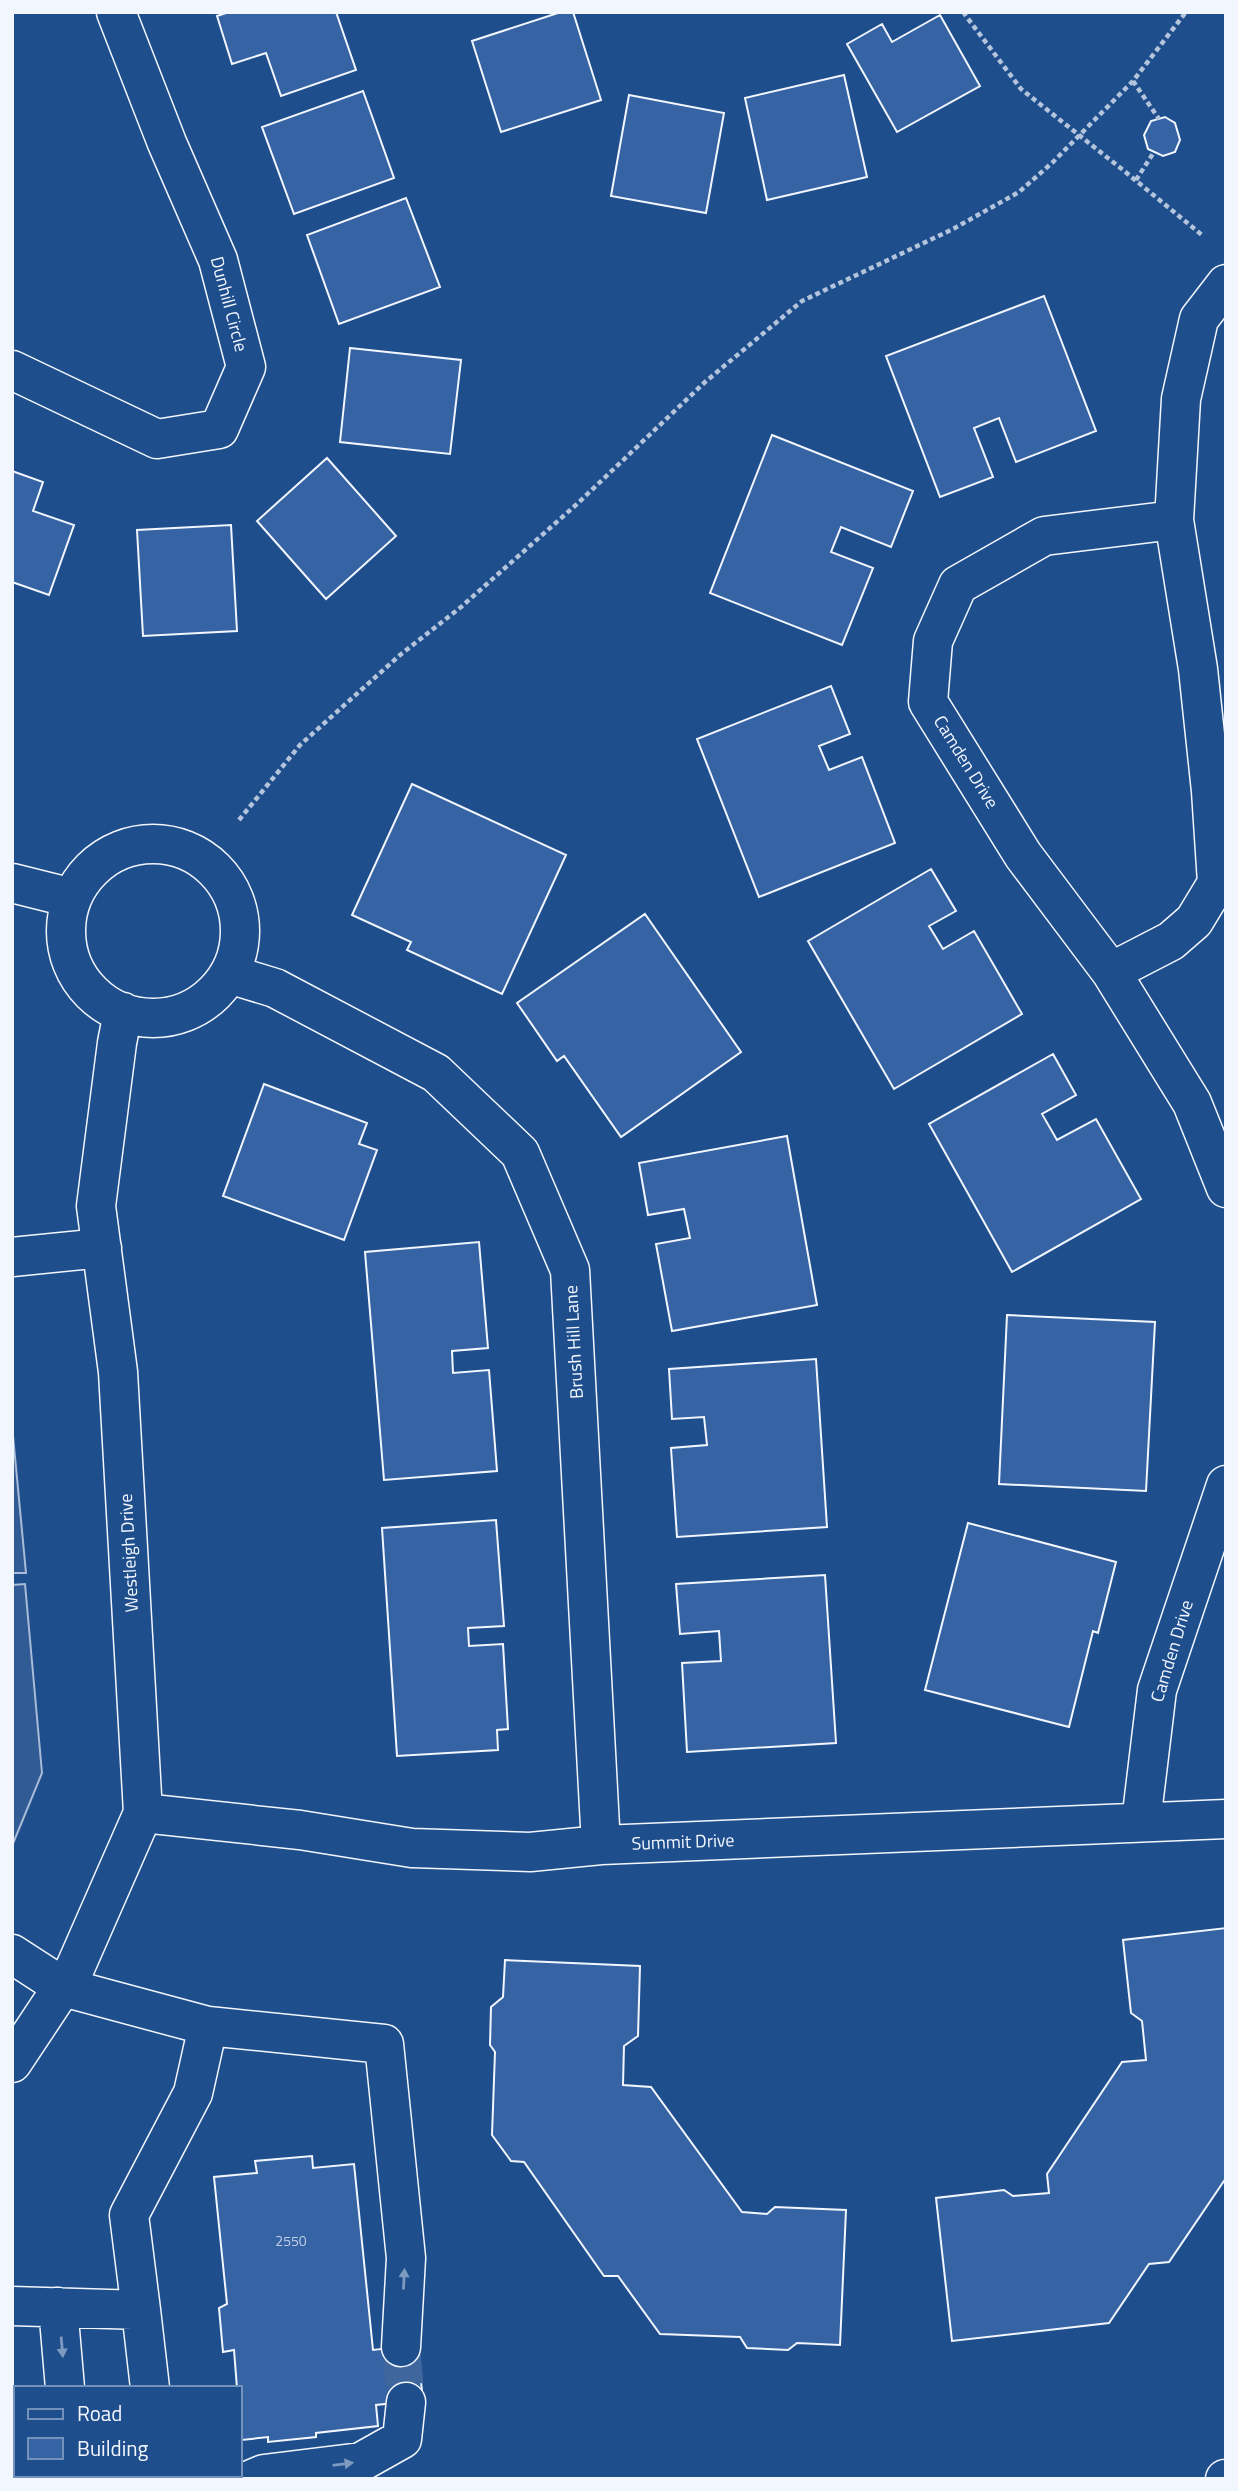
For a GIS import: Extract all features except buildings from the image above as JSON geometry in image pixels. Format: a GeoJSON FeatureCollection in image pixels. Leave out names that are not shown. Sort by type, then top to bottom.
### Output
{"type":"FeatureCollection","features":[{"type":"Feature","properties":{"kind":"street","name":"Dunhill Circle"},"geometry":{"type":"LineString","coordinates":[[12,370],[157,439],[219,429],[246,367],[218,260],[167,143],[116,12]]}},
{"type":"Feature","properties":{"kind":"street"},"geometry":{"type":"LineString","coordinates":[[1111,972],[1171,941],[1194,921],[1217,883],[1211,791],[1198,669],[1174,520],[1181,399],[1199,319],[1226,284]]}},
{"type":"Feature","properties":{"kind":"street","name":"Camden Drive"},"geometry":{"type":"LineString","coordinates":[[1174,520],[1044,536],[958,585],[933,641],[928,702],[1023,855],[1111,972],[1192,1103],[1226,1188]]}},
{"type":"Feature","properties":{"kind":"street"},"geometry":{"type":"LineString","coordinates":[[148,844],[181,848],[218,871],[230,889],[240,932],[237,953],[229,974],[215,993],[194,1008],[171,1016],[146,1018],[123,1012],[102,1001],[85,985],[74,966],[67,944],[67,921],[72,898],[84,879],[99,863],[117,852],[148,844]]}},
{"type":"Feature","properties":{"kind":"street"},"geometry":{"type":"LineString","coordinates":[[12,883],[72,898]]}},
{"type":"Feature","properties":{"kind":"street","name":"Brush Hill Lane"},"geometry":{"type":"LineString","coordinates":[[229,974],[275,988],[436,1073],[520,1153],[570,1270],[601,1845]]}},
{"type":"Feature","properties":{"kind":"street","name":"Westleigh Drive"},"geometry":{"type":"LineString","coordinates":[[12,2063],[75,1968],[144,1813],[118,1372],[96,1206],[123,1012]]}},
{"type":"Feature","properties":{"kind":"street"},"geometry":{"type":"LineString","coordinates":[[12,1257],[102,1248]]}},
{"type":"Feature","properties":{"kind":"street","name":"Camden Drive"},"geometry":{"type":"LineString","coordinates":[[1141,1822],[1157,1690],[1226,1485]]}},
{"type":"Feature","properties":{"kind":"street","name":"Summit Drive"},"geometry":{"type":"LineString","coordinates":[[144,1813],[300,1830],[412,1848],[530,1853],[601,1845],[1226,1819]]}},
{"type":"Feature","properties":{"kind":"street"},"geometry":{"type":"LineString","coordinates":[[12,1954],[63,1987],[208,2026],[384,2045],[405,2258],[401,2347]]}},
{"type":"Feature","properties":{"kind":"street"},"geometry":{"type":"LineString","coordinates":[[150,2386],[129,2215],[193,2094],[208,2026]]}},
{"type":"Feature","properties":{"kind":"street"},"geometry":{"type":"LineString","coordinates":[[12,2306],[141,2309]]}},
{"type":"Feature","properties":{"kind":"street"},"geometry":{"type":"LineString","coordinates":[[58,2307],[65,2386]]}},
{"type":"Feature","properties":{"kind":"street"},"geometry":{"type":"LineString","coordinates":[[252,2479],[264,2474],[361,2462],[402,2439],[406,2402]]}},
{"type":"Feature","properties":{"kind":"path"},"geometry":{"type":"LineString","coordinates":[[963,12],[1021,89],[1202,235]]}},
{"type":"Feature","properties":{"kind":"path"},"geometry":{"type":"LineString","coordinates":[[239,820],[300,745],[400,655],[461,607],[577,505],[705,382],[802,301],[953,229],[1019,192],[1133,81],[1186,12]]}},
{"type":"Feature","properties":{"kind":"path"},"geometry":{"type":"LineString","coordinates":[[1133,81],[1159,119]]}},
{"type":"Feature","properties":{"kind":"path"},"geometry":{"type":"LineString","coordinates":[[1136,180],[1154,152]]}},
{"type":"Feature","properties":{"kind":"shaded area"},"geometry":{"type":"Polygon","coordinates":[[[12,1425],[26,1573],[12,1573],[12,1425]]]}},
{"type":"Feature","properties":{"kind":"shaded area"},"geometry":{"type":"Polygon","coordinates":[[[25,1584],[42,1773],[12,1846],[12,1585],[25,1584]]]}},
{"type":"Feature","properties":{"kind":"tunnel"},"geometry":{"type":"LineString","coordinates":[[401,2347],[406,2402]]}}]}
